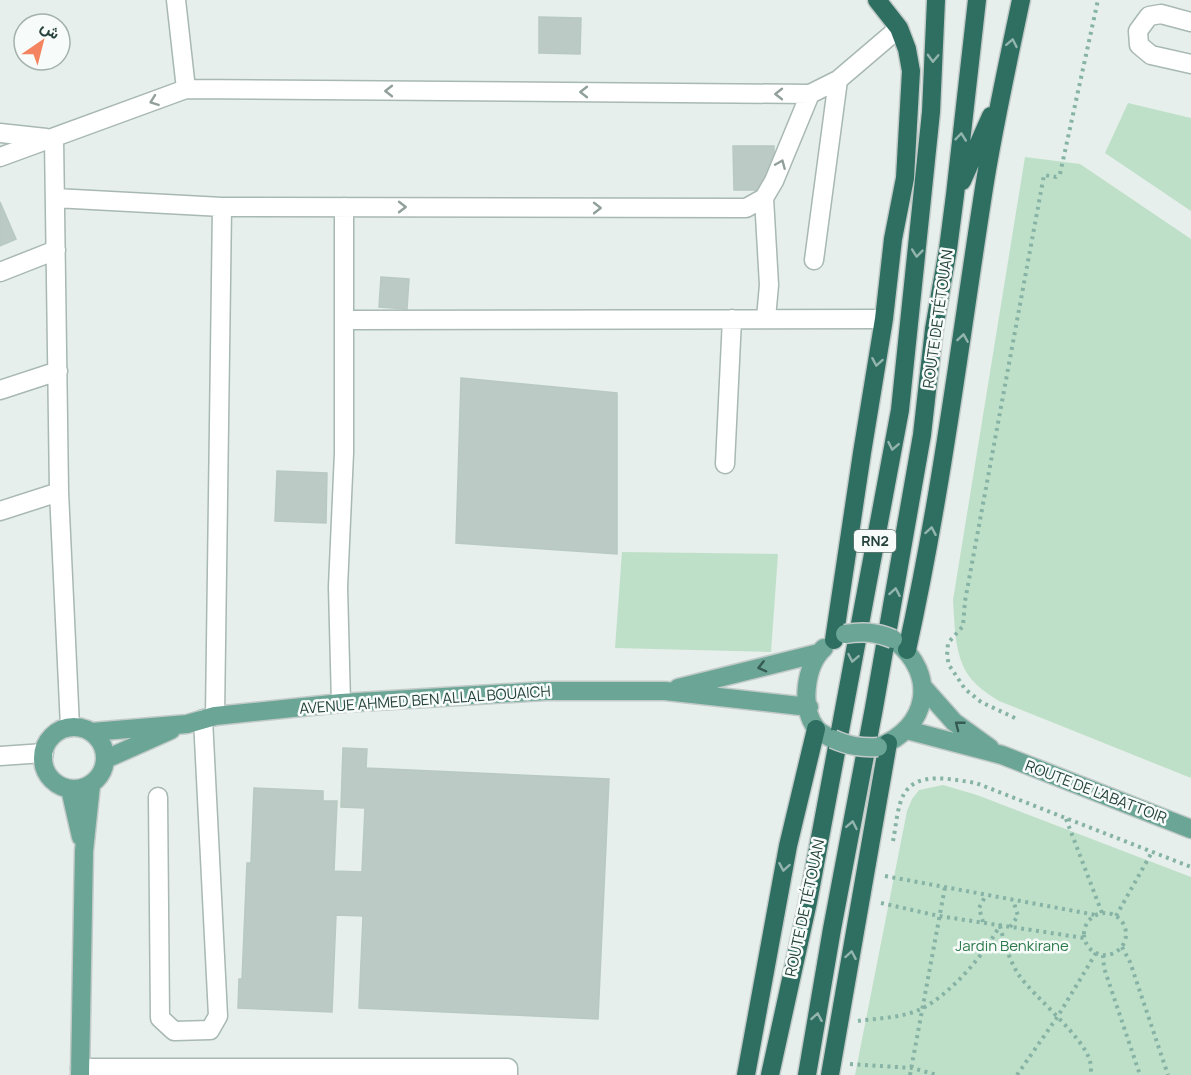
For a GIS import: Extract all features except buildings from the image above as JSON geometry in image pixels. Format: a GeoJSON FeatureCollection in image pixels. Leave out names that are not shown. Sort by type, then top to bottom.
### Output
{"type":"FeatureCollection","features":[{"type":"Feature","properties":{"kind":"highway"},"geometry":{"type":"LineString","coordinates":[[839,637],[862,453],[884,319],[893,239],[905,178],[911,71],[907,49],[899,28],[877,0]]}},
{"type":"Feature","properties":{"kind":"highway","name":"ROUTE DE TÉTOUAN"},"geometry":{"type":"LineString","coordinates":[[770,1075],[808,902],[900,410],[931,112],[936,0]]}},
{"type":"Feature","properties":{"kind":"highway","name":"ROUTE DE TÉTOUAN"},"geometry":{"type":"LineString","coordinates":[[807,1075],[922,435],[934,329],[955,195],[977,0]]}},
{"type":"Feature","properties":{"kind":"highway"},"geometry":{"type":"LineString","coordinates":[[900,644],[923,578],[952,412],[984,186],[1021,0]]}},
{"type":"Feature","properties":{"kind":"highway"},"geometry":{"type":"LineString","coordinates":[[955,195],[1004,87]]}},
{"type":"Feature","properties":{"kind":"highway"},"geometry":{"type":"LineString","coordinates":[[905,178],[931,112]]}},
{"type":"Feature","properties":{"kind":"highway"},"geometry":{"type":"LineString","coordinates":[[746,1075],[788,846],[816,729]]}},
{"type":"Feature","properties":{"kind":"highway"},"geometry":{"type":"LineString","coordinates":[[830,1075],[883,745]]}},
{"type":"Feature","properties":{"kind":"main road"},"geometry":{"type":"LineString","coordinates":[[861,631],[878,633],[900,644],[920,670],[923,687],[919,710],[907,730],[883,745],[862,748],[847,746],[816,729],[811,718],[806,688],[809,669],[819,653],[839,637],[861,631]]}},
{"type":"Feature","properties":{"kind":"main road","name":"AVENUE AHMED BEN ALLAL BOUAICH"},"geometry":{"type":"LineString","coordinates":[[665,691],[819,653]]}},
{"type":"Feature","properties":{"kind":"main road","name":"ROUTE DE L’ABATTOIR"},"geometry":{"type":"LineString","coordinates":[[923,687],[954,723],[1002,755]]}},
{"type":"Feature","properties":{"kind":"main road","name":"AVENUE AHMED BEN ALLAL BOUAICH"},"geometry":{"type":"LineString","coordinates":[[92,732],[341,703],[544,692],[665,691],[809,707]]}},
{"type":"Feature","properties":{"kind":"main road","name":"AVENUE AHMED BEN ALLAL BOUAICH"},"geometry":{"type":"LineString","coordinates":[[106,759],[202,720]]}},
{"type":"Feature","properties":{"kind":"main road"},"geometry":{"type":"LineString","coordinates":[[70,727],[92,732],[102,744],[106,759],[99,777],[81,789],[60,786],[47,772],[44,753],[52,736],[70,727]]}},
{"type":"Feature","properties":{"kind":"main road","name":"ROUTE DE L’ABATTOIR"},"geometry":{"type":"LineString","coordinates":[[907,730],[1002,755],[1191,829]]}},
{"type":"Feature","properties":{"kind":"main road"},"geometry":{"type":"LineString","coordinates":[[80,1071],[84,851],[91,784]]}},
{"type":"Feature","properties":{"kind":"main road"},"geometry":{"type":"LineString","coordinates":[[70,789],[84,851]]}},
{"type":"Feature","properties":{"kind":"street"},"geometry":{"type":"LineString","coordinates":[[176,0],[186,89]]}},
{"type":"Feature","properties":{"kind":"street"},"geometry":{"type":"LineString","coordinates":[[1191,22],[1161,14],[1149,16],[1138,31],[1138,45],[1151,55],[1191,64]]}},
{"type":"Feature","properties":{"kind":"street"},"geometry":{"type":"LineString","coordinates":[[0,158],[186,89],[810,94],[838,80],[899,28]]}},
{"type":"Feature","properties":{"kind":"street"},"geometry":{"type":"LineString","coordinates":[[814,260],[838,80]]}},
{"type":"Feature","properties":{"kind":"street"},"geometry":{"type":"LineString","coordinates":[[55,198],[222,207],[746,208],[764,198],[774,181],[810,94]]}},
{"type":"Feature","properties":{"kind":"street"},"geometry":{"type":"LineString","coordinates":[[0,134],[54,138]]}},
{"type":"Feature","properties":{"kind":"street"},"geometry":{"type":"LineString","coordinates":[[54,138],[59,492],[70,727]]}},
{"type":"Feature","properties":{"kind":"street"},"geometry":{"type":"LineString","coordinates":[[764,198],[769,285],[766,318]]}},
{"type":"Feature","properties":{"kind":"street"},"geometry":{"type":"LineString","coordinates":[[158,796],[160,1018],[174,1031],[210,1030],[218,1016],[202,720],[222,207]]}},
{"type":"Feature","properties":{"kind":"street"},"geometry":{"type":"LineString","coordinates":[[341,703],[338,587],[344,453],[344,207]]}},
{"type":"Feature","properties":{"kind":"street"},"geometry":{"type":"LineString","coordinates":[[0,272],[56,250]]}},
{"type":"Feature","properties":{"kind":"street"},"geometry":{"type":"LineString","coordinates":[[725,464],[732,319]]}},
{"type":"Feature","properties":{"kind":"street"},"geometry":{"type":"LineString","coordinates":[[344,320],[884,319]]}},
{"type":"Feature","properties":{"kind":"street"},"geometry":{"type":"LineString","coordinates":[[0,390],[58,371]]}},
{"type":"Feature","properties":{"kind":"street"},"geometry":{"type":"LineString","coordinates":[[0,511],[59,492]]}},
{"type":"Feature","properties":{"kind":"street"},"geometry":{"type":"LineString","coordinates":[[0,756],[44,753]]}},
{"type":"Feature","properties":{"kind":"street"},"geometry":{"type":"LineString","coordinates":[[80,1071],[458,1071],[508,1068],[508,1075]]}},
{"type":"Feature","properties":{"kind":"path"},"geometry":{"type":"LineString","coordinates":[[1015,718],[981,702],[965,689],[949,665],[948,643],[963,626],[965,601],[1044,175],[1056,177],[1060,174],[1098,0]]}},
{"type":"Feature","properties":{"kind":"path"},"geometry":{"type":"LineString","coordinates":[[893,843],[903,795],[911,785],[943,778],[976,783],[1191,867]]}},
{"type":"Feature","properties":{"kind":"path"},"geometry":{"type":"LineString","coordinates":[[1066,818],[1102,913]]}},
{"type":"Feature","properties":{"kind":"path"},"geometry":{"type":"LineString","coordinates":[[1116,916],[1152,852]]}},
{"type":"Feature","properties":{"kind":"path"},"geometry":{"type":"LineString","coordinates":[[884,885],[888,865]]}},
{"type":"Feature","properties":{"kind":"path"},"geometry":{"type":"LineString","coordinates":[[885,876],[1096,915]]}},
{"type":"Feature","properties":{"kind":"path"},"geometry":{"type":"LineString","coordinates":[[910,1075],[945,887]]}},
{"type":"Feature","properties":{"kind":"path"},"geometry":{"type":"LineString","coordinates":[[879,914],[882,894]]}},
{"type":"Feature","properties":{"kind":"path"},"geometry":{"type":"LineString","coordinates":[[983,922],[979,908],[986,895]]}},
{"type":"Feature","properties":{"kind":"path"},"geometry":{"type":"LineString","coordinates":[[1010,927],[1018,916],[1013,900]]}},
{"type":"Feature","properties":{"kind":"path"},"geometry":{"type":"LineString","coordinates":[[881,903],[939,916],[1084,938]]}},
{"type":"Feature","properties":{"kind":"path"},"geometry":{"type":"LineString","coordinates":[[1102,913],[1116,916],[1121,921],[1126,934],[1122,947],[1116,952],[1103,955],[1096,953],[1084,938],[1086,925],[1096,915],[1102,913]]}},
{"type":"Feature","properties":{"kind":"path"},"geometry":{"type":"LineString","coordinates":[[858,1021],[905,1014],[922,1008],[957,982],[991,943],[1000,925]]}},
{"type":"Feature","properties":{"kind":"path"},"geometry":{"type":"LineString","coordinates":[[1000,925],[1005,947],[1017,973],[1078,1041],[1090,1060],[1091,1075]]}},
{"type":"Feature","properties":{"kind":"path"},"geometry":{"type":"LineString","coordinates":[[1122,947],[1130,962],[1168,1075]]}},
{"type":"Feature","properties":{"kind":"path"},"geometry":{"type":"LineString","coordinates":[[1017,1075],[1096,953]]}},
{"type":"Feature","properties":{"kind":"path"},"geometry":{"type":"LineString","coordinates":[[1103,955],[1104,968],[1140,1075]]}},
{"type":"Feature","properties":{"kind":"path"},"geometry":{"type":"LineString","coordinates":[[855,1032],[860,1010]]}},
{"type":"Feature","properties":{"kind":"path"},"geometry":{"type":"LineString","coordinates":[[847,1075],[851,1053]]}},
{"type":"Feature","properties":{"kind":"path"},"geometry":{"type":"LineString","coordinates":[[849,1064],[912,1068],[937,1075]]}},
{"type":"Feature","properties":{"kind":"green space"},"geometry":{"type":"Polygon","coordinates":[[[1128,103],[1191,118],[1191,211],[1105,153],[1128,103]]]}},
{"type":"Feature","properties":{"kind":"green space"},"geometry":{"type":"Polygon","coordinates":[[[1025,157],[1080,164],[1191,239],[1191,778],[999,701],[981,689],[969,676],[963,666],[957,645],[953,600],[1025,157]]]}},
{"type":"Feature","properties":{"kind":"green space"},"geometry":{"type":"Polygon","coordinates":[[[622,552],[778,554],[771,652],[615,648],[622,552]]]}},
{"type":"Feature","properties":{"kind":"green space","name":"Jardin Benkirane"},"geometry":{"type":"Polygon","coordinates":[[[943,785],[977,795],[1191,877],[1191,1075],[855,1075],[907,811],[919,790],[943,785]]]}}]}
